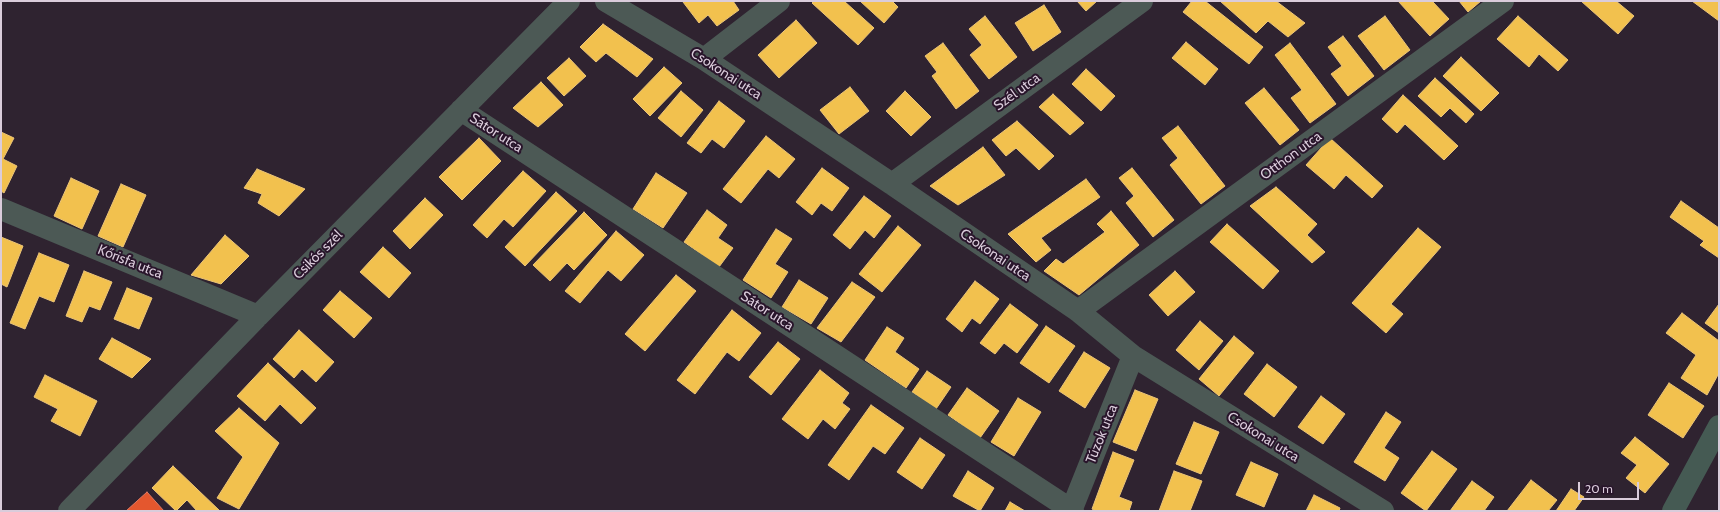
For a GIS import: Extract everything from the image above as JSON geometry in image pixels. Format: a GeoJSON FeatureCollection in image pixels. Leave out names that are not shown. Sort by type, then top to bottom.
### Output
{"type":"FeatureCollection","features":[{"type":"Feature","properties":{"kind":"main road"},"geometry":{"type":"LineString","coordinates":[[1673,511],[1719,426]]}},
{"type":"Feature","properties":{"kind":"street","name":"Csikós szél"},"geometry":{"type":"LineString","coordinates":[[69,511],[258,316],[569,1]]}},
{"type":"Feature","properties":{"kind":"street","name":"Csokonai utca"},"geometry":{"type":"LineString","coordinates":[[606,1],[704,59],[892,184],[1078,312],[1133,356],[1383,511]]}},
{"type":"Feature","properties":{"kind":"street"},"geometry":{"type":"LineString","coordinates":[[704,59],[778,1]]}},
{"type":"Feature","properties":{"kind":"street","name":"Szél utca"},"geometry":{"type":"LineString","coordinates":[[892,184],[1142,1]]}},
{"type":"Feature","properties":{"kind":"street","name":"Otthon utca"},"geometry":{"type":"LineString","coordinates":[[1078,312],[1503,1]]}},
{"type":"Feature","properties":{"kind":"street","name":"Sátor utca"},"geometry":{"type":"LineString","coordinates":[[461,110],[1072,511]]}},
{"type":"Feature","properties":{"kind":"street","name":"Kőrisfa utca"},"geometry":{"type":"LineString","coordinates":[[1,209],[258,316]]}},
{"type":"Feature","properties":{"kind":"street","name":"Túzok utca"},"geometry":{"type":"LineString","coordinates":[[1072,511],[1133,356]]}},
{"type":"Feature","properties":{"kind":"building: Homes"},"geometry":{"type":"Polygon","coordinates":[[[733,1],[739,10],[717,26],[708,15],[699,23],[683,2],[733,1]]]}},
{"type":"Feature","properties":{"kind":"building: Homes"},"geometry":{"type":"Polygon","coordinates":[[[814,1],[844,1],[874,28],[858,45],[812,3],[814,1]]]}},
{"type":"Feature","properties":{"kind":"building: Homes"},"geometry":{"type":"Polygon","coordinates":[[[860,1],[892,1],[898,7],[884,23],[860,1]]]}},
{"type":"Feature","properties":{"kind":"building: Homes"},"geometry":{"type":"Polygon","coordinates":[[[1077,1],[1097,1],[1086,11],[1077,1]]]}},
{"type":"Feature","properties":{"kind":"building: Homes"},"geometry":{"type":"Polygon","coordinates":[[[1192,1],[1205,1],[1263,47],[1249,64],[1183,12],[1192,1]]]}},
{"type":"Feature","properties":{"kind":"building: Homes"},"geometry":{"type":"Polygon","coordinates":[[[1220,1],[1276,1],[1305,23],[1288,37],[1268,21],[1256,33],[1220,1]]]}},
{"type":"Feature","properties":{"kind":"building: Homes"},"geometry":{"type":"Polygon","coordinates":[[[1398,1],[1432,1],[1449,19],[1430,36],[1398,1]]]}},
{"type":"Feature","properties":{"kind":"building: Homes"},"geometry":{"type":"Polygon","coordinates":[[[1459,1],[1481,1],[1468,12],[1459,1]]]}},
{"type":"Feature","properties":{"kind":"building: Homes"},"geometry":{"type":"Polygon","coordinates":[[[1581,1],[1616,1],[1634,16],[1618,34],[1581,1]]]}},
{"type":"Feature","properties":{"kind":"building: Homes"},"geometry":{"type":"Polygon","coordinates":[[[1692,1],[1719,1],[1719,21],[1692,1]]]}},
{"type":"Feature","properties":{"kind":"building: Homes"},"geometry":{"type":"Polygon","coordinates":[[[1044,5],[1061,32],[1033,51],[1015,23],[1044,5]]]}},
{"type":"Feature","properties":{"kind":"building: Homes"},"geometry":{"type":"Polygon","coordinates":[[[985,16],[1017,57],[989,79],[970,55],[982,45],[969,29],[985,16]]]}},
{"type":"Feature","properties":{"kind":"building: Homes"},"geometry":{"type":"Polygon","coordinates":[[[1385,16],[1410,50],[1384,70],[1358,36],[1385,16]]]}},
{"type":"Feature","properties":{"kind":"building: Homes"},"geometry":{"type":"Polygon","coordinates":[[[1518,16],[1568,60],[1558,71],[1539,54],[1529,67],[1497,39],[1518,16]]]}},
{"type":"Feature","properties":{"kind":"building: Homes"},"geometry":{"type":"Polygon","coordinates":[[[796,20],[817,43],[779,78],[758,55],[796,20]]]}},
{"type":"Feature","properties":{"kind":"building: Homes"},"geometry":{"type":"Polygon","coordinates":[[[603,24],[653,59],[637,77],[606,53],[596,62],[580,47],[603,24]]]}},
{"type":"Feature","properties":{"kind":"building: Homes"},"geometry":{"type":"Polygon","coordinates":[[[1343,36],[1374,76],[1348,96],[1331,74],[1342,66],[1328,47],[1343,36]]]}},
{"type":"Feature","properties":{"kind":"building: Homes"},"geometry":{"type":"Polygon","coordinates":[[[1186,42],[1218,69],[1205,85],[1172,58],[1186,42]]]}},
{"type":"Feature","properties":{"kind":"building: Homes"},"geometry":{"type":"Polygon","coordinates":[[[943,43],[979,91],[956,109],[932,76],[937,72],[925,56],[943,43]]]}},
{"type":"Feature","properties":{"kind":"building: Homes"},"geometry":{"type":"Polygon","coordinates":[[[1290,43],[1336,104],[1310,123],[1291,98],[1302,90],[1275,55],[1290,43]]]}},
{"type":"Feature","properties":{"kind":"building: Homes"},"geometry":{"type":"Polygon","coordinates":[[[1461,57],[1499,93],[1481,111],[1443,76],[1461,57]]]}},
{"type":"Feature","properties":{"kind":"building: Homes"},"geometry":{"type":"Polygon","coordinates":[[[569,58],[586,76],[564,96],[547,78],[569,58]]]}},
{"type":"Feature","properties":{"kind":"building: Homes"},"geometry":{"type":"Polygon","coordinates":[[[664,67],[682,83],[650,116],[633,99],[664,67]]]}},
{"type":"Feature","properties":{"kind":"building: Homes"},"geometry":{"type":"Polygon","coordinates":[[[1086,69],[1115,96],[1101,111],[1072,84],[1086,69]]]}},
{"type":"Feature","properties":{"kind":"building: Homes"},"geometry":{"type":"Polygon","coordinates":[[[1435,78],[1474,114],[1466,123],[1450,108],[1441,117],[1418,96],[1435,78]]]}},
{"type":"Feature","properties":{"kind":"building: Homes"},"geometry":{"type":"Polygon","coordinates":[[[541,82],[563,105],[538,127],[513,108],[541,82]]]}},
{"type":"Feature","properties":{"kind":"building: Homes"},"geometry":{"type":"Polygon","coordinates":[[[850,87],[869,111],[839,134],[820,110],[850,87]]]}},
{"type":"Feature","properties":{"kind":"building: Homes"},"geometry":{"type":"Polygon","coordinates":[[[1264,88],[1299,130],[1280,145],[1245,103],[1264,88]]]}},
{"type":"Feature","properties":{"kind":"building: Homes"},"geometry":{"type":"Polygon","coordinates":[[[681,91],[703,110],[681,137],[658,118],[681,91]]]}},
{"type":"Feature","properties":{"kind":"building: Homes"},"geometry":{"type":"Polygon","coordinates":[[[905,91],[931,117],[911,136],[886,111],[905,91]]]}},
{"type":"Feature","properties":{"kind":"building: Homes"},"geometry":{"type":"Polygon","coordinates":[[[1053,94],[1084,123],[1070,135],[1039,107],[1053,94]]]}},
{"type":"Feature","properties":{"kind":"building: Homes"},"geometry":{"type":"Polygon","coordinates":[[[1403,95],[1458,146],[1444,160],[1405,124],[1397,133],[1382,119],[1403,95]]]}},
{"type":"Feature","properties":{"kind":"building: Homes"},"geometry":{"type":"Polygon","coordinates":[[[719,101],[745,121],[724,148],[712,139],[701,153],[687,143],[719,101]]]}},
{"type":"Feature","properties":{"kind":"building: Homes"},"geometry":{"type":"Polygon","coordinates":[[[1017,121],[1054,156],[1039,170],[1016,148],[1006,156],[992,140],[1017,121]]]}},
{"type":"Feature","properties":{"kind":"building: Homes"},"geometry":{"type":"Polygon","coordinates":[[[1178,126],[1225,186],[1201,204],[1170,165],[1178,158],[1162,138],[1178,126]]]}},
{"type":"Feature","properties":{"kind":"building: Homes"},"geometry":{"type":"Polygon","coordinates":[[[1,132],[14,138],[3,159],[17,166],[4,193],[1,191],[1,132]]]}},
{"type":"Feature","properties":{"kind":"building: Homes"},"geometry":{"type":"Polygon","coordinates":[[[766,136],[795,159],[779,178],[768,169],[741,203],[723,189],[766,136]]]}},
{"type":"Feature","properties":{"kind":"building: Homes"},"geometry":{"type":"Polygon","coordinates":[[[479,138],[501,161],[462,200],[439,177],[479,138]]]}},
{"type":"Feature","properties":{"kind":"building: Homes"},"geometry":{"type":"Polygon","coordinates":[[[1330,138],[1383,186],[1372,198],[1346,175],[1334,189],[1306,165],[1330,138]]]}},
{"type":"Feature","properties":{"kind":"building: Homes"},"geometry":{"type":"Polygon","coordinates":[[[983,147],[1005,175],[958,205],[930,186],[983,147]]]}},
{"type":"Feature","properties":{"kind":"building: Homes"},"geometry":{"type":"Polygon","coordinates":[[[822,168],[849,188],[832,211],[821,203],[812,215],[796,202],[822,168]]]}},
{"type":"Feature","properties":{"kind":"building: Homes"},"geometry":{"type":"Polygon","coordinates":[[[1132,168],[1174,220],[1153,237],[1126,203],[1134,196],[1119,178],[1132,168]]]}},
{"type":"Feature","properties":{"kind":"building: Homes"},"geometry":{"type":"Polygon","coordinates":[[[257,169],[305,189],[279,216],[258,203],[262,194],[244,188],[257,169]]]}},
{"type":"Feature","properties":{"kind":"building: Homes"},"geometry":{"type":"Polygon","coordinates":[[[523,171],[546,191],[513,227],[504,219],[487,238],[473,225],[523,171]]]}},
{"type":"Feature","properties":{"kind":"building: Homes"},"geometry":{"type":"Polygon","coordinates":[[[656,173],[687,193],[663,228],[633,209],[656,173]]]}},
{"type":"Feature","properties":{"kind":"building: Homes"},"geometry":{"type":"Polygon","coordinates":[[[71,178],[99,191],[82,229],[54,216],[71,178]]]}},
{"type":"Feature","properties":{"kind":"building: Homes"},"geometry":{"type":"Polygon","coordinates":[[[1086,179],[1100,197],[1041,238],[1051,250],[1036,262],[1008,234],[1086,179]]]}},
{"type":"Feature","properties":{"kind":"building: Homes"},"geometry":{"type":"Polygon","coordinates":[[[121,184],[146,195],[123,247],[98,236],[121,184]]]}},
{"type":"Feature","properties":{"kind":"building: Homes"},"geometry":{"type":"Polygon","coordinates":[[[1276,187],[1317,224],[1307,235],[1325,252],[1312,263],[1250,206],[1276,187]]]}},
{"type":"Feature","properties":{"kind":"building: Homes"},"geometry":{"type":"Polygon","coordinates":[[[556,192],[577,211],[525,266],[505,247],[556,192]]]}},
{"type":"Feature","properties":{"kind":"building: Homes"},"geometry":{"type":"Polygon","coordinates":[[[864,196],[891,216],[874,238],[865,230],[850,249],[833,235],[864,196]]]}},
{"type":"Feature","properties":{"kind":"building: Homes"},"geometry":{"type":"Polygon","coordinates":[[[425,198],[443,215],[410,249],[393,231],[425,198]]]}},
{"type":"Feature","properties":{"kind":"building: Homes"},"geometry":{"type":"Polygon","coordinates":[[[1681,201],[1719,228],[1719,258],[1700,245],[1704,241],[1670,217],[1681,201]]]}},
{"type":"Feature","properties":{"kind":"building: Homes"},"geometry":{"type":"Polygon","coordinates":[[[707,210],[727,225],[718,238],[733,248],[719,267],[684,242],[707,210]]]}},
{"type":"Feature","properties":{"kind":"building: Homes"},"geometry":{"type":"Polygon","coordinates":[[[1111,211],[1139,245],[1079,295],[1044,271],[1056,259],[1063,264],[1105,232],[1097,224],[1111,211]]]}},
{"type":"Feature","properties":{"kind":"building: Homes"},"geometry":{"type":"Polygon","coordinates":[[[584,212],[607,235],[574,270],[567,263],[550,281],[533,265],[584,212]]]}},
{"type":"Feature","properties":{"kind":"building: Homes"},"geometry":{"type":"Polygon","coordinates":[[[1227,224],[1279,271],[1263,289],[1210,242],[1227,224]]]}},
{"type":"Feature","properties":{"kind":"building: Homes"},"geometry":{"type":"Polygon","coordinates":[[[898,226],[921,245],[882,292],[859,274],[898,226]]]}},
{"type":"Feature","properties":{"kind":"building: Homes"},"geometry":{"type":"Polygon","coordinates":[[[1418,228],[1441,247],[1391,304],[1403,314],[1386,333],[1352,303],[1418,228]]]}},
{"type":"Feature","properties":{"kind":"building: Homes"},"geometry":{"type":"Polygon","coordinates":[[[776,229],[792,239],[775,264],[788,272],[771,298],[743,280],[776,229]]]}},
{"type":"Feature","properties":{"kind":"building: Homes"},"geometry":{"type":"Polygon","coordinates":[[[616,231],[644,255],[621,281],[608,270],[580,303],[565,291],[616,231]]]}},
{"type":"Feature","properties":{"kind":"building: Homes"},"geometry":{"type":"Polygon","coordinates":[[[225,235],[249,256],[221,284],[191,275],[225,235]]]}},
{"type":"Feature","properties":{"kind":"building: Homes"},"geometry":{"type":"Polygon","coordinates":[[[1,237],[23,246],[7,287],[1,284],[1,237]]]}},
{"type":"Feature","properties":{"kind":"building: Homes"},"geometry":{"type":"Polygon","coordinates":[[[383,247],[411,273],[389,298],[360,272],[383,247]]]}},
{"type":"Feature","properties":{"kind":"building: Homes"},"geometry":{"type":"Polygon","coordinates":[[[39,253],[69,265],[54,302],[39,296],[25,329],[10,323],[39,253]]]}},
{"type":"Feature","properties":{"kind":"building: Homes"},"geometry":{"type":"Polygon","coordinates":[[[84,271],[112,282],[100,310],[89,306],[82,322],[66,316],[84,271]]]}},
{"type":"Feature","properties":{"kind":"building: Homes"},"geometry":{"type":"Polygon","coordinates":[[[1175,271],[1195,292],[1168,316],[1149,295],[1175,271]]]}},
{"type":"Feature","properties":{"kind":"building: Homes"},"geometry":{"type":"Polygon","coordinates":[[[676,275],[696,291],[645,351],[625,334],[676,275]]]}},
{"type":"Feature","properties":{"kind":"building: Homes"},"geometry":{"type":"Polygon","coordinates":[[[799,280],[828,298],[811,324],[782,307],[799,280]]]}},
{"type":"Feature","properties":{"kind":"building: Homes"},"geometry":{"type":"Polygon","coordinates":[[[975,281],[999,299],[980,324],[972,318],[962,332],[946,319],[975,281]]]}},
{"type":"Feature","properties":{"kind":"building: Homes"},"geometry":{"type":"Polygon","coordinates":[[[852,282],[875,297],[841,342],[817,328],[852,282]]]}},
{"type":"Feature","properties":{"kind":"building: Homes"},"geometry":{"type":"Polygon","coordinates":[[[127,288],[152,298],[139,329],[114,319],[127,288]]]}},
{"type":"Feature","properties":{"kind":"building: Homes"},"geometry":{"type":"Polygon","coordinates":[[[340,291],[372,318],[354,338],[323,310],[340,291]]]}},
{"type":"Feature","properties":{"kind":"building: Homes"},"geometry":{"type":"Polygon","coordinates":[[[1010,304],[1038,325],[1017,353],[1004,343],[995,354],[980,343],[1010,304]]]}},
{"type":"Feature","properties":{"kind":"building: Homes"},"geometry":{"type":"Polygon","coordinates":[[[1719,304],[1719,333],[1705,323],[1719,304]]]}},
{"type":"Feature","properties":{"kind":"building: Homes"},"geometry":{"type":"Polygon","coordinates":[[[732,310],[761,333],[739,361],[727,352],[695,394],[677,380],[732,310]]]}},
{"type":"Feature","properties":{"kind":"building: Homes"},"geometry":{"type":"Polygon","coordinates":[[[1682,313],[1719,341],[1719,373],[1707,395],[1681,378],[1696,355],[1666,333],[1682,313]]]}},
{"type":"Feature","properties":{"kind":"building: Homes"},"geometry":{"type":"Polygon","coordinates":[[[1200,321],[1223,341],[1199,370],[1176,350],[1200,321]]]}},
{"type":"Feature","properties":{"kind":"building: Homes"},"geometry":{"type":"Polygon","coordinates":[[[1046,326],[1075,346],[1049,383],[1020,363],[1046,326]]]}},
{"type":"Feature","properties":{"kind":"building: Homes"},"geometry":{"type":"Polygon","coordinates":[[[887,327],[904,338],[895,352],[919,369],[906,388],[865,360],[887,327]]]}},
{"type":"Feature","properties":{"kind":"building: Homes"},"geometry":{"type":"Polygon","coordinates":[[[299,330],[334,362],[316,382],[302,369],[294,378],[273,359],[299,330]]]}},
{"type":"Feature","properties":{"kind":"building: Homes"},"geometry":{"type":"Polygon","coordinates":[[[1234,336],[1254,353],[1219,396],[1199,379],[1234,336]]]}},
{"type":"Feature","properties":{"kind":"building: Homes"},"geometry":{"type":"Polygon","coordinates":[[[112,338],[151,359],[132,378],[99,359],[112,338]]]}},
{"type":"Feature","properties":{"kind":"building: Homes"},"geometry":{"type":"Polygon","coordinates":[[[778,342],[800,359],[771,395],[749,377],[778,342]]]}},
{"type":"Feature","properties":{"kind":"building: Homes"},"geometry":{"type":"Polygon","coordinates":[[[1084,352],[1110,368],[1085,408],[1059,391],[1084,352]]]}},
{"type":"Feature","properties":{"kind":"building: Homes"},"geometry":{"type":"Polygon","coordinates":[[[268,363],[316,408],[301,424],[280,404],[265,421],[237,396],[268,363]]]}},
{"type":"Feature","properties":{"kind":"building: Homes"},"geometry":{"type":"Polygon","coordinates":[[[1267,364],[1297,387],[1274,417],[1244,394],[1267,364]]]}},
{"type":"Feature","properties":{"kind":"building: Homes"},"geometry":{"type":"Polygon","coordinates":[[[820,370],[849,393],[842,403],[850,409],[835,429],[823,419],[808,439],[782,419],[820,370]]]}},
{"type":"Feature","properties":{"kind":"building: Homes"},"geometry":{"type":"Polygon","coordinates":[[[927,371],[951,387],[936,409],[912,392],[927,371]]]}},
{"type":"Feature","properties":{"kind":"building: Homes"},"geometry":{"type":"Polygon","coordinates":[[[45,375],[97,401],[80,436],[51,421],[58,409],[34,397],[45,375]]]}},
{"type":"Feature","properties":{"kind":"building: Homes"},"geometry":{"type":"Polygon","coordinates":[[[1669,383],[1704,406],[1683,438],[1648,415],[1669,383]]]}},
{"type":"Feature","properties":{"kind":"building: Homes"},"geometry":{"type":"Polygon","coordinates":[[[967,388],[999,411],[980,438],[948,415],[967,388]]]}},
{"type":"Feature","properties":{"kind":"building: Homes"},"geometry":{"type":"Polygon","coordinates":[[[1135,390],[1158,399],[1136,451],[1113,442],[1135,390]]]}},
{"type":"Feature","properties":{"kind":"building: Homes"},"geometry":{"type":"Polygon","coordinates":[[[1321,396],[1345,414],[1323,444],[1298,427],[1321,396]]]}},
{"type":"Feature","properties":{"kind":"building: Homes"},"geometry":{"type":"Polygon","coordinates":[[[1018,398],[1041,412],[1014,456],[991,442],[1018,398]]]}},
{"type":"Feature","properties":{"kind":"building: Homes"},"geometry":{"type":"Polygon","coordinates":[[[871,405],[904,428],[885,454],[873,446],[849,480],[828,465],[871,405]]]}},
{"type":"Feature","properties":{"kind":"building: Homes"},"geometry":{"type":"Polygon","coordinates":[[[239,408],[279,443],[239,509],[217,498],[243,457],[215,431],[239,408]]]}},
{"type":"Feature","properties":{"kind":"building: Homes"},"geometry":{"type":"Polygon","coordinates":[[[1386,412],[1401,422],[1384,448],[1399,458],[1385,481],[1354,462],[1386,412]]]}},
{"type":"Feature","properties":{"kind":"building: Homes"},"geometry":{"type":"Polygon","coordinates":[[[1194,422],[1219,432],[1201,474],[1176,464],[1194,422]]]}},
{"type":"Feature","properties":{"kind":"building: Homes"},"geometry":{"type":"Polygon","coordinates":[[[1635,437],[1669,464],[1645,493],[1626,478],[1637,465],[1621,453],[1635,437]]]}},
{"type":"Feature","properties":{"kind":"building: Homes"},"geometry":{"type":"Polygon","coordinates":[[[920,438],[945,455],[922,489],[897,472],[920,438]]]}},
{"type":"Feature","properties":{"kind":"building: Homes"},"geometry":{"type":"Polygon","coordinates":[[[1432,451],[1457,469],[1426,511],[1401,493],[1432,451]]]}},
{"type":"Feature","properties":{"kind":"building: Homes"},"geometry":{"type":"Polygon","coordinates":[[[1113,452],[1134,460],[1119,497],[1132,502],[1129,511],[1096,511],[1092,509],[1113,452]]]}},
{"type":"Feature","properties":{"kind":"building: Homes"},"geometry":{"type":"Polygon","coordinates":[[[1251,462],[1278,474],[1264,507],[1236,495],[1251,462]]]}},
{"type":"Feature","properties":{"kind":"building: Homes"},"geometry":{"type":"Polygon","coordinates":[[[173,466],[220,511],[197,511],[187,500],[176,511],[152,488],[173,466]]]}},
{"type":"Feature","properties":{"kind":"building: Homes"},"geometry":{"type":"Polygon","coordinates":[[[968,471],[994,488],[980,511],[953,496],[968,471]]]}},
{"type":"Feature","properties":{"kind":"building: Homes"},"geometry":{"type":"Polygon","coordinates":[[[1174,471],[1202,481],[1190,511],[1159,511],[1174,471]]]}},
{"type":"Feature","properties":{"kind":"building: Homes"},"geometry":{"type":"Polygon","coordinates":[[[1531,480],[1557,500],[1548,511],[1507,511],[1531,480]]]}},
{"type":"Feature","properties":{"kind":"building: Homes"},"geometry":{"type":"Polygon","coordinates":[[[1472,481],[1494,497],[1484,511],[1450,511],[1472,481]]]}},
{"type":"Feature","properties":{"kind":"building: Homes"},"geometry":{"type":"Polygon","coordinates":[[[1571,489],[1584,497],[1574,511],[1556,511],[1571,489]]]}},
{"type":"Feature","properties":{"kind":"building: Homes"},"geometry":{"type":"Polygon","coordinates":[[[1314,495],[1340,508],[1339,511],[1306,511],[1314,495]]]}},
{"type":"Feature","properties":{"kind":"building: Homes"},"geometry":{"type":"Polygon","coordinates":[[[1010,502],[1025,511],[1005,511],[1010,502]]]}},
{"type":"Feature","properties":{"kind":"building: Shops"},"geometry":{"type":"Polygon","coordinates":[[[147,492],[164,511],[126,511],[147,492]]]}}]}
